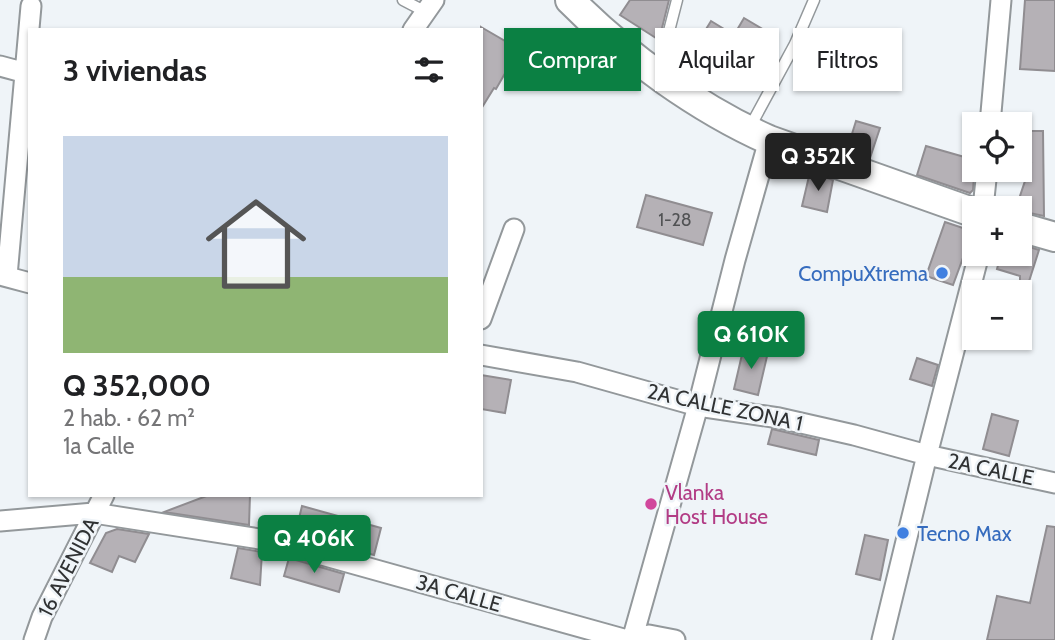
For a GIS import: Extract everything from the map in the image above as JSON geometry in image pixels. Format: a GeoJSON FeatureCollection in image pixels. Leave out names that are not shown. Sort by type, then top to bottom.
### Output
{"type":"FeatureCollection","features":[{"type":"Feature","properties":{"kind":"main road"},"geometry":{"type":"LineString","coordinates":[[570,0],[612,40],[655,72]]}},
{"type":"Feature","properties":{"kind":"main road"},"geometry":{"type":"LineString","coordinates":[[683,91],[759,135],[962,208]]}},
{"type":"Feature","properties":{"kind":"main road"},"geometry":{"type":"LineString","coordinates":[[1032,230],[1055,237]]}},
{"type":"Feature","properties":{"kind":"street"},"geometry":{"type":"LineString","coordinates":[[991,112],[1001,0]]}},
{"type":"Feature","properties":{"kind":"street"},"geometry":{"type":"LineString","coordinates":[[30,28],[32,6]]}},
{"type":"Feature","properties":{"kind":"street"},"geometry":{"type":"LineString","coordinates":[[414,28],[430,6]]}},
{"type":"Feature","properties":{"kind":"street"},"geometry":{"type":"LineString","coordinates":[[28,51],[4,276],[28,282]]}},
{"type":"Feature","properties":{"kind":"street"},"geometry":{"type":"LineString","coordinates":[[0,66],[26,73]]}},
{"type":"Feature","properties":{"kind":"street"},"geometry":{"type":"LineString","coordinates":[[632,640],[698,406],[735,260],[759,135]]}},
{"type":"Feature","properties":{"kind":"street"},"geometry":{"type":"LineString","coordinates":[[483,314],[514,229]]}},
{"type":"Feature","properties":{"kind":"street"},"geometry":{"type":"LineString","coordinates":[[882,640],[976,266]]}},
{"type":"Feature","properties":{"kind":"street","name":"2A CALLE ZONA 1"},"geometry":{"type":"LineString","coordinates":[[483,355],[577,372],[698,406],[779,418],[927,455]]}},
{"type":"Feature","properties":{"kind":"street","name":"2A CALLE"},"geometry":{"type":"LineString","coordinates":[[927,455],[1055,483]]}},
{"type":"Feature","properties":{"kind":"street","name":"16 AVENIDA"},"geometry":{"type":"LineString","coordinates":[[34,640],[41,617],[103,497]]}},
{"type":"Feature","properties":{"kind":"street","name":"3A CALLE"},"geometry":{"type":"LineString","coordinates":[[0,521],[94,513],[272,541],[632,640],[649,635],[675,640]]}},
{"type":"Feature","properties":{"kind":"lane"},"geometry":{"type":"LineString","coordinates":[[403,0],[430,6]]}},
{"type":"Feature","properties":{"kind":"lane"},"geometry":{"type":"LineString","coordinates":[[669,28],[677,0]]}},
{"type":"Feature","properties":{"kind":"lane"},"geometry":{"type":"LineString","coordinates":[[759,135],[814,0]]}},
{"type":"Feature","properties":{"kind":"building"},"geometry":{"type":"Polygon","coordinates":[[[630,0],[669,0],[662,28],[655,28],[655,37],[620,15],[630,0]]]}},
{"type":"Feature","properties":{"kind":"building"},"geometry":{"type":"Polygon","coordinates":[[[1025,0],[1055,0],[1055,71],[1020,69],[1025,0]]]}},
{"type":"Feature","properties":{"kind":"building"},"geometry":{"type":"Polygon","coordinates":[[[744,18],[761,28],[738,28],[744,18]]]}},
{"type":"Feature","properties":{"kind":"building"},"geometry":{"type":"Polygon","coordinates":[[[711,21],[722,28],[707,28],[711,21]]]}},
{"type":"Feature","properties":{"kind":"building"},"geometry":{"type":"Polygon","coordinates":[[[483,28],[504,40],[504,75],[496,89],[494,88],[483,106],[483,28]]]}},
{"type":"Feature","properties":{"kind":"building"},"geometry":{"type":"Polygon","coordinates":[[[856,121],[880,128],[870,158],[847,150],[856,121]]]}},
{"type":"Feature","properties":{"kind":"building"},"geometry":{"type":"Polygon","coordinates":[[[1032,131],[1043,131],[1044,216],[1032,214],[1032,196],[1020,196],[1025,182],[1032,182],[1032,131]]]}},
{"type":"Feature","properties":{"kind":"building"},"geometry":{"type":"Polygon","coordinates":[[[926,146],[962,156],[962,182],[974,182],[973,190],[970,193],[917,175],[926,146]]]}},
{"type":"Feature","properties":{"kind":"building"},"geometry":{"type":"Polygon","coordinates":[[[810,172],[833,180],[827,212],[802,206],[810,172]]]}},
{"type":"Feature","properties":{"kind":"building"},"geometry":{"type":"Polygon","coordinates":[[[646,195],[712,213],[703,245],[637,227],[646,195]]]}},
{"type":"Feature","properties":{"kind":"building"},"geometry":{"type":"Polygon","coordinates":[[[945,222],[962,228],[962,261],[953,285],[926,276],[945,222]]]}},
{"type":"Feature","properties":{"kind":"building"},"geometry":{"type":"Polygon","coordinates":[[[1032,248],[1039,250],[1029,280],[1020,280],[1020,276],[997,269],[998,266],[1032,266],[1032,248]]]}},
{"type":"Feature","properties":{"kind":"building"},"geometry":{"type":"Polygon","coordinates":[[[744,346],[768,352],[758,395],[734,389],[744,346]]]}},
{"type":"Feature","properties":{"kind":"building"},"geometry":{"type":"Polygon","coordinates":[[[917,358],[938,365],[932,386],[910,379],[917,358]]]}},
{"type":"Feature","properties":{"kind":"building"},"geometry":{"type":"Polygon","coordinates":[[[483,375],[511,380],[505,413],[483,409],[483,375]]]}},
{"type":"Feature","properties":{"kind":"building"},"geometry":{"type":"Polygon","coordinates":[[[992,414],[1018,421],[1009,456],[983,449],[992,414]]]}},
{"type":"Feature","properties":{"kind":"building"},"geometry":{"type":"Polygon","coordinates":[[[772,429],[819,440],[816,455],[768,444],[772,429]]]}},
{"type":"Feature","properties":{"kind":"building"},"geometry":{"type":"Polygon","coordinates":[[[204,497],[250,497],[249,525],[164,512],[204,497]]]}},
{"type":"Feature","properties":{"kind":"building"},"geometry":{"type":"Polygon","coordinates":[[[302,506],[381,528],[374,555],[295,535],[302,506]]]}},
{"type":"Feature","properties":{"kind":"building"},"geometry":{"type":"Polygon","coordinates":[[[1047,526],[1055,527],[1055,640],[987,640],[997,596],[1030,603],[1047,526]]]}},
{"type":"Feature","properties":{"kind":"building"},"geometry":{"type":"Polygon","coordinates":[[[117,529],[149,534],[135,562],[119,556],[112,572],[90,563],[106,533],[117,529]]]}},
{"type":"Feature","properties":{"kind":"building"},"geometry":{"type":"Polygon","coordinates":[[[865,535],[888,540],[880,580],[856,574],[865,535]]]}},
{"type":"Feature","properties":{"kind":"building"},"geometry":{"type":"Polygon","coordinates":[[[238,548],[262,552],[260,585],[231,578],[238,548]]]}},
{"type":"Feature","properties":{"kind":"building"},"geometry":{"type":"Polygon","coordinates":[[[289,558],[344,574],[339,592],[284,576],[289,558]]]}},
{"type":"Feature","properties":{"kind":"place","name":"CompuXtrema"},"geometry":{"type":"Point","coordinates":[942,273]}},
{"type":"Feature","properties":{"kind":"place","name":"Vlanka Host House"},"geometry":{"type":"Point","coordinates":[651,504]}},
{"type":"Feature","properties":{"kind":"place","name":"Tecno Max"},"geometry":{"type":"Point","coordinates":[903,533]}}]}
